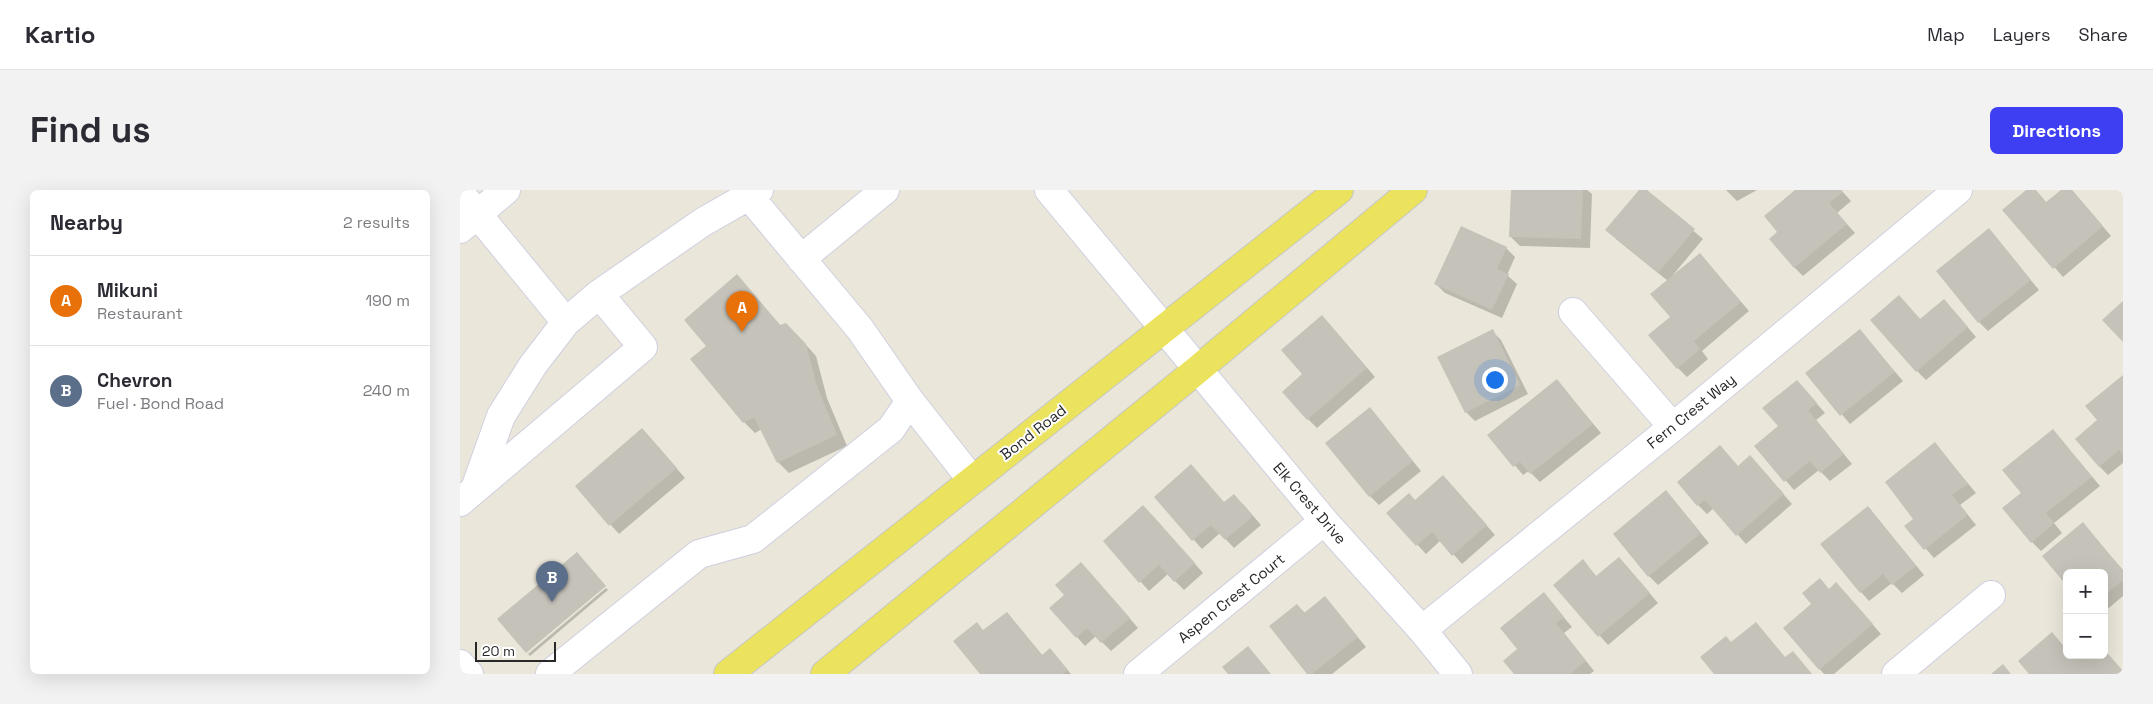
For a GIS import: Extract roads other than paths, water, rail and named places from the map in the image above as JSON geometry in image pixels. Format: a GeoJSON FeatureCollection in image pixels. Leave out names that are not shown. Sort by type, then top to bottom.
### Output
{"type":"FeatureCollection","features":[{"type":"Feature","properties":{"kind":"main road","name":"Bond Road"},"geometry":{"type":"LineString","coordinates":[[728,674],[1338,190]]}},
{"type":"Feature","properties":{"kind":"main road"},"geometry":{"type":"LineString","coordinates":[[825,674],[1197,370],[1413,190]]}},
{"type":"Feature","properties":{"kind":"street"},"geometry":{"type":"LineString","coordinates":[[469,222],[506,190]]}},
{"type":"Feature","properties":{"kind":"street"},"geometry":{"type":"LineString","coordinates":[[801,259],[884,190]]}},
{"type":"Feature","properties":{"kind":"street","name":"Elk Crest Drive"},"geometry":{"type":"LineString","coordinates":[[1050,190],[1166,328],[1197,370],[1324,521],[1422,630],[1458,674]]}},
{"type":"Feature","properties":{"kind":"street"},"geometry":{"type":"LineString","coordinates":[[468,496],[501,416],[533,365],[566,322],[599,294],[750,192],[801,259],[860,329],[910,401],[972,480]]}},
{"type":"Feature","properties":{"kind":"street"},"geometry":{"type":"LineString","coordinates":[[460,193],[469,222],[566,322]]}},
{"type":"Feature","properties":{"kind":"street","name":"Fern Crest Way"},"geometry":{"type":"LineString","coordinates":[[1422,630],[1673,427],[1942,195]]}},
{"type":"Feature","properties":{"kind":"street"},"geometry":{"type":"LineString","coordinates":[[468,496],[643,347],[599,294]]}},
{"type":"Feature","properties":{"kind":"street"},"geometry":{"type":"LineString","coordinates":[[1573,312],[1673,427]]}},
{"type":"Feature","properties":{"kind":"street"},"geometry":{"type":"LineString","coordinates":[[550,674],[699,554],[753,539],[891,428],[910,401]]}},
{"type":"Feature","properties":{"kind":"street","name":"Aspen Crest Court"},"geometry":{"type":"LineString","coordinates":[[1138,674],[1324,521]]}},
{"type":"Feature","properties":{"kind":"street"},"geometry":{"type":"LineString","coordinates":[[1896,674],[1991,595]]}},
{"type":"Feature","properties":{"kind":"street"},"geometry":{"type":"LineString","coordinates":[[460,664],[469,674]]}},
{"type":"Feature","properties":{"kind":"place","name":"Mikuni"},"geometry":{"type":"Point","coordinates":[742,332]}},
{"type":"Feature","properties":{"kind":"place","name":"Chevron"},"geometry":{"type":"Point","coordinates":[552,602]}}]}
